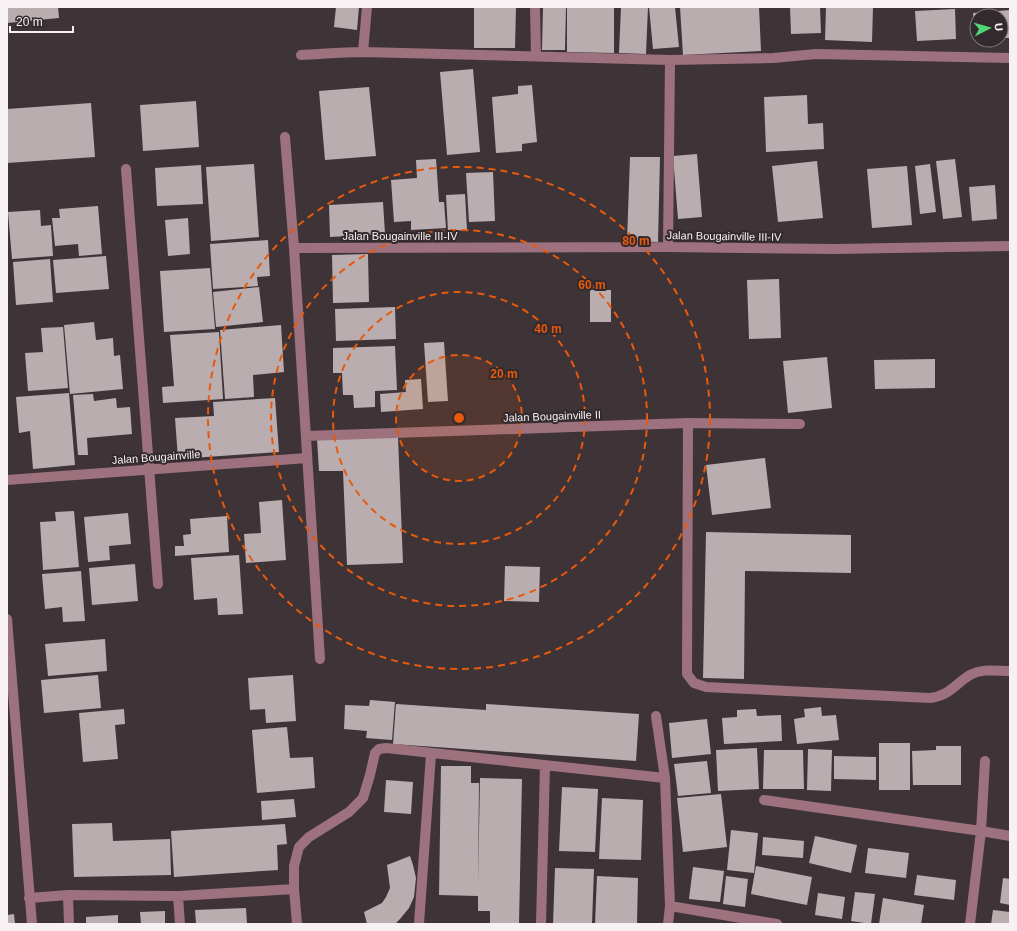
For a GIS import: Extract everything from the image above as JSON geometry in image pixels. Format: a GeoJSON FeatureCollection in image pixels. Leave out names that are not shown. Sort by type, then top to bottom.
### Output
{"type":"FeatureCollection","features":[{"type":"Feature","properties":{"kind":"street"},"geometry":{"type":"LineString","coordinates":[[363,52],[367,7]]}},
{"type":"Feature","properties":{"kind":"street"},"geometry":{"type":"LineString","coordinates":[[535,7],[536,56]]}},
{"type":"Feature","properties":{"kind":"street"},"geometry":{"type":"LineString","coordinates":[[302,55],[363,52],[670,60],[773,58],[816,54],[1010,58]]}},
{"type":"Feature","properties":{"kind":"street"},"geometry":{"type":"LineString","coordinates":[[668,247],[670,60]]}},
{"type":"Feature","properties":{"kind":"street"},"geometry":{"type":"LineString","coordinates":[[285,136],[294,248],[320,659]]}},
{"type":"Feature","properties":{"kind":"street"},"geometry":{"type":"LineString","coordinates":[[126,169],[158,584]]}},
{"type":"Feature","properties":{"kind":"street","name":"Jalan Bougainville III-IV"},"geometry":{"type":"LineString","coordinates":[[294,248],[668,247],[835,249],[1010,246]]}},
{"type":"Feature","properties":{"kind":"street"},"geometry":{"type":"LineString","coordinates":[[688,423],[688,674],[694,683],[706,687],[930,698],[946,695],[970,675],[979,671],[1010,670]]}},
{"type":"Feature","properties":{"kind":"street","name":"Jalan Bougainville II"},"geometry":{"type":"LineString","coordinates":[[306,436],[688,423],[800,424]]}},
{"type":"Feature","properties":{"kind":"street","name":"Jalan Bougainville"},"geometry":{"type":"LineString","coordinates":[[7,480],[307,458]]}},
{"type":"Feature","properties":{"kind":"street"},"geometry":{"type":"LineString","coordinates":[[7,619],[32,924]]}},
{"type":"Feature","properties":{"kind":"street"},"geometry":{"type":"LineString","coordinates":[[656,716],[665,778],[670,906],[668,924]]}},
{"type":"Feature","properties":{"kind":"street"},"geometry":{"type":"LineString","coordinates":[[297,924],[294,866],[299,847],[309,837],[349,812],[363,798],[375,753],[379,749],[386,748],[665,778]]}},
{"type":"Feature","properties":{"kind":"street"},"geometry":{"type":"LineString","coordinates":[[419,924],[431,754]]}},
{"type":"Feature","properties":{"kind":"street"},"geometry":{"type":"LineString","coordinates":[[970,924],[981,831],[985,761]]}},
{"type":"Feature","properties":{"kind":"street"},"geometry":{"type":"LineString","coordinates":[[541,924],[545,765]]}},
{"type":"Feature","properties":{"kind":"street"},"geometry":{"type":"LineString","coordinates":[[764,800],[1010,836]]}},
{"type":"Feature","properties":{"kind":"street"},"geometry":{"type":"LineString","coordinates":[[30,898],[68,895],[178,896],[294,889]]}},
{"type":"Feature","properties":{"kind":"street"},"geometry":{"type":"LineString","coordinates":[[68,895],[69,924]]}},
{"type":"Feature","properties":{"kind":"street"},"geometry":{"type":"LineString","coordinates":[[178,896],[180,924]]}},
{"type":"Feature","properties":{"kind":"street"},"geometry":{"type":"LineString","coordinates":[[670,906],[777,924]]}},
{"type":"Feature","properties":{"kind":"building"},"geometry":{"type":"Polygon","coordinates":[[[7,7],[58,7],[59,18],[7,23],[7,7]]]}},
{"type":"Feature","properties":{"kind":"building"},"geometry":{"type":"Polygon","coordinates":[[[336,7],[359,7],[357,30],[334,27],[336,7]]]}},
{"type":"Feature","properties":{"kind":"building"},"geometry":{"type":"Polygon","coordinates":[[[474,7],[516,7],[515,48],[474,48],[474,7]]]}},
{"type":"Feature","properties":{"kind":"building"},"geometry":{"type":"Polygon","coordinates":[[[543,7],[566,7],[565,50],[542,50],[543,7]]]}},
{"type":"Feature","properties":{"kind":"building"},"geometry":{"type":"Polygon","coordinates":[[[567,7],[614,7],[614,53],[567,52],[567,7]]]}},
{"type":"Feature","properties":{"kind":"building"},"geometry":{"type":"Polygon","coordinates":[[[621,7],[648,7],[646,54],[619,53],[621,7]]]}},
{"type":"Feature","properties":{"kind":"building"},"geometry":{"type":"Polygon","coordinates":[[[649,7],[675,7],[679,47],[653,49],[649,7]]]}},
{"type":"Feature","properties":{"kind":"building"},"geometry":{"type":"Polygon","coordinates":[[[680,7],[759,7],[761,51],[683,55],[680,7]]]}},
{"type":"Feature","properties":{"kind":"building"},"geometry":{"type":"Polygon","coordinates":[[[790,7],[820,7],[821,33],[791,34],[790,7]]]}},
{"type":"Feature","properties":{"kind":"building"},"geometry":{"type":"Polygon","coordinates":[[[826,7],[873,7],[872,42],[825,40],[826,7]]]}},
{"type":"Feature","properties":{"kind":"building"},"geometry":{"type":"Polygon","coordinates":[[[955,9],[956,39],[917,41],[915,11],[955,9]]]}},
{"type":"Feature","properties":{"kind":"building"},"geometry":{"type":"Polygon","coordinates":[[[1010,10],[1010,38],[1009,38],[1010,10]]]}},
{"type":"Feature","properties":{"kind":"building"},"geometry":{"type":"Polygon","coordinates":[[[473,69],[480,152],[447,155],[440,72],[473,69]]]}},
{"type":"Feature","properties":{"kind":"building"},"geometry":{"type":"Polygon","coordinates":[[[532,85],[537,142],[522,144],[522,151],[496,153],[492,97],[518,94],[518,86],[532,85]]]}},
{"type":"Feature","properties":{"kind":"building"},"geometry":{"type":"Polygon","coordinates":[[[369,87],[376,156],[325,160],[319,91],[369,87]]]}},
{"type":"Feature","properties":{"kind":"building"},"geometry":{"type":"Polygon","coordinates":[[[807,95],[808,124],[823,123],[824,149],[766,152],[764,97],[807,95]]]}},
{"type":"Feature","properties":{"kind":"building"},"geometry":{"type":"Polygon","coordinates":[[[196,101],[199,147],[143,151],[140,105],[196,101]]]}},
{"type":"Feature","properties":{"kind":"building"},"geometry":{"type":"Polygon","coordinates":[[[91,103],[95,157],[7,163],[7,109],[91,103]]]}},
{"type":"Feature","properties":{"kind":"building"},"geometry":{"type":"Polygon","coordinates":[[[697,154],[702,217],[678,219],[673,156],[697,154]]]}},
{"type":"Feature","properties":{"kind":"building"},"geometry":{"type":"Polygon","coordinates":[[[630,157],[660,157],[658,242],[627,241],[630,157]]]}},
{"type":"Feature","properties":{"kind":"building"},"geometry":{"type":"Polygon","coordinates":[[[436,159],[439,202],[444,202],[446,228],[411,230],[411,221],[394,222],[391,180],[417,178],[416,160],[436,159]]]}},
{"type":"Feature","properties":{"kind":"building"},"geometry":{"type":"Polygon","coordinates":[[[955,159],[962,217],[943,219],[936,161],[955,159]]]}},
{"type":"Feature","properties":{"kind":"building"},"geometry":{"type":"Polygon","coordinates":[[[817,161],[823,218],[778,222],[772,166],[817,161]]]}},
{"type":"Feature","properties":{"kind":"building"},"geometry":{"type":"Polygon","coordinates":[[[254,164],[259,237],[211,241],[206,167],[254,164]]]}},
{"type":"Feature","properties":{"kind":"building"},"geometry":{"type":"Polygon","coordinates":[[[930,164],[936,212],[920,214],[915,166],[930,164]]]}},
{"type":"Feature","properties":{"kind":"building"},"geometry":{"type":"Polygon","coordinates":[[[201,165],[203,204],[157,206],[155,168],[201,165]]]}},
{"type":"Feature","properties":{"kind":"building"},"geometry":{"type":"Polygon","coordinates":[[[907,166],[912,225],[872,228],[867,169],[907,166]]]}},
{"type":"Feature","properties":{"kind":"building"},"geometry":{"type":"Polygon","coordinates":[[[493,172],[495,221],[469,222],[466,173],[493,172]]]}},
{"type":"Feature","properties":{"kind":"building"},"geometry":{"type":"Polygon","coordinates":[[[995,185],[997,219],[972,221],[969,187],[995,185]]]}},
{"type":"Feature","properties":{"kind":"building"},"geometry":{"type":"Polygon","coordinates":[[[465,194],[467,230],[448,231],[446,195],[465,194]]]}},
{"type":"Feature","properties":{"kind":"building"},"geometry":{"type":"Polygon","coordinates":[[[383,202],[385,234],[330,237],[329,205],[383,202]]]}},
{"type":"Feature","properties":{"kind":"building"},"geometry":{"type":"Polygon","coordinates":[[[98,206],[102,254],[79,256],[78,244],[55,246],[52,218],[60,218],[59,209],[98,206]]]}},
{"type":"Feature","properties":{"kind":"building"},"geometry":{"type":"Polygon","coordinates":[[[40,210],[41,226],[51,225],[53,256],[12,259],[8,212],[40,210]]]}},
{"type":"Feature","properties":{"kind":"building"},"geometry":{"type":"Polygon","coordinates":[[[188,218],[190,254],[168,256],[165,220],[188,218]]]}},
{"type":"Feature","properties":{"kind":"building"},"geometry":{"type":"Polygon","coordinates":[[[268,240],[270,276],[257,277],[258,286],[213,289],[210,244],[268,240]]]}},
{"type":"Feature","properties":{"kind":"building"},"geometry":{"type":"Polygon","coordinates":[[[368,254],[369,302],[333,303],[332,255],[368,254]]]}},
{"type":"Feature","properties":{"kind":"building"},"geometry":{"type":"Polygon","coordinates":[[[106,256],[109,289],[56,293],[53,260],[106,256]]]}},
{"type":"Feature","properties":{"kind":"building"},"geometry":{"type":"Polygon","coordinates":[[[50,259],[53,302],[16,305],[13,262],[50,259]]]}},
{"type":"Feature","properties":{"kind":"building"},"geometry":{"type":"Polygon","coordinates":[[[210,268],[215,329],[164,332],[160,271],[210,268]]]}},
{"type":"Feature","properties":{"kind":"building"},"geometry":{"type":"Polygon","coordinates":[[[779,279],[781,338],[749,339],[747,280],[779,279]]]}},
{"type":"Feature","properties":{"kind":"building"},"geometry":{"type":"Polygon","coordinates":[[[259,287],[263,322],[216,327],[213,292],[259,287]]]}},
{"type":"Feature","properties":{"kind":"building"},"geometry":{"type":"Polygon","coordinates":[[[590,290],[611,290],[611,322],[590,322],[590,290]]]}},
{"type":"Feature","properties":{"kind":"building"},"geometry":{"type":"Polygon","coordinates":[[[395,307],[396,339],[336,341],[335,309],[395,307]]]}},
{"type":"Feature","properties":{"kind":"building"},"geometry":{"type":"Polygon","coordinates":[[[94,322],[96,340],[113,338],[114,356],[120,355],[123,389],[70,394],[64,325],[94,322]]]}},
{"type":"Feature","properties":{"kind":"building"},"geometry":{"type":"Polygon","coordinates":[[[281,325],[284,372],[253,375],[254,397],[225,399],[220,330],[281,325]]]}},
{"type":"Feature","properties":{"kind":"building"},"geometry":{"type":"Polygon","coordinates":[[[63,327],[68,388],[28,391],[25,353],[43,352],[41,328],[63,327]]]}},
{"type":"Feature","properties":{"kind":"building"},"geometry":{"type":"Polygon","coordinates":[[[219,332],[223,399],[163,403],[162,387],[174,386],[170,335],[219,332]]]}},
{"type":"Feature","properties":{"kind":"building"},"geometry":{"type":"Polygon","coordinates":[[[444,342],[448,401],[428,402],[424,343],[444,342]]]}},
{"type":"Feature","properties":{"kind":"building"},"geometry":{"type":"Polygon","coordinates":[[[395,346],[397,390],[375,391],[375,407],[354,408],[353,395],[343,395],[342,373],[333,373],[333,348],[395,346]]]}},
{"type":"Feature","properties":{"kind":"building"},"geometry":{"type":"Polygon","coordinates":[[[827,357],[832,408],[788,413],[783,361],[827,357]]]}},
{"type":"Feature","properties":{"kind":"building"},"geometry":{"type":"Polygon","coordinates":[[[935,359],[935,388],[875,389],[874,360],[935,359]]]}},
{"type":"Feature","properties":{"kind":"building"},"geometry":{"type":"Polygon","coordinates":[[[421,379],[423,409],[381,412],[380,394],[406,392],[405,380],[421,379]]]}},
{"type":"Feature","properties":{"kind":"building"},"geometry":{"type":"Polygon","coordinates":[[[69,393],[75,465],[33,469],[30,431],[19,433],[16,397],[69,393]]]}},
{"type":"Feature","properties":{"kind":"building"},"geometry":{"type":"Polygon","coordinates":[[[93,394],[94,401],[116,398],[117,408],[130,407],[132,434],[87,438],[88,455],[78,455],[73,395],[93,394]]]}},
{"type":"Feature","properties":{"kind":"building"},"geometry":{"type":"Polygon","coordinates":[[[275,398],[279,452],[178,459],[175,418],[214,416],[213,402],[275,398]]]}},
{"type":"Feature","properties":{"kind":"building"},"geometry":{"type":"Polygon","coordinates":[[[398,437],[403,563],[347,565],[343,471],[319,471],[317,439],[398,437]]]}},
{"type":"Feature","properties":{"kind":"building"},"geometry":{"type":"Polygon","coordinates":[[[765,458],[771,508],[712,515],[706,465],[765,458]]]}},
{"type":"Feature","properties":{"kind":"building"},"geometry":{"type":"Polygon","coordinates":[[[282,500],[286,560],[246,563],[244,534],[261,533],[259,502],[282,500]]]}},
{"type":"Feature","properties":{"kind":"building"},"geometry":{"type":"Polygon","coordinates":[[[74,511],[79,567],[43,570],[40,522],[56,521],[55,512],[74,511]]]}},
{"type":"Feature","properties":{"kind":"building"},"geometry":{"type":"Polygon","coordinates":[[[128,513],[131,544],[109,546],[110,560],[88,562],[84,517],[128,513]]]}},
{"type":"Feature","properties":{"kind":"building"},"geometry":{"type":"Polygon","coordinates":[[[227,516],[229,552],[175,556],[175,546],[184,546],[183,535],[191,534],[190,519],[227,516]]]}},
{"type":"Feature","properties":{"kind":"building"},"geometry":{"type":"Polygon","coordinates":[[[706,532],[851,535],[851,573],[745,571],[744,679],[703,678],[706,532]]]}},
{"type":"Feature","properties":{"kind":"building"},"geometry":{"type":"Polygon","coordinates":[[[239,555],[243,614],[218,615],[217,598],[194,600],[191,558],[239,555]]]}},
{"type":"Feature","properties":{"kind":"building"},"geometry":{"type":"Polygon","coordinates":[[[135,564],[138,601],[92,605],[89,568],[135,564]]]}},
{"type":"Feature","properties":{"kind":"building"},"geometry":{"type":"Polygon","coordinates":[[[505,566],[540,567],[539,602],[504,601],[505,566]]]}},
{"type":"Feature","properties":{"kind":"building"},"geometry":{"type":"Polygon","coordinates":[[[81,571],[85,621],[63,622],[62,607],[45,609],[42,574],[81,571]]]}},
{"type":"Feature","properties":{"kind":"building"},"geometry":{"type":"Polygon","coordinates":[[[105,639],[107,671],[48,676],[45,644],[105,639]]]}},
{"type":"Feature","properties":{"kind":"building"},"geometry":{"type":"Polygon","coordinates":[[[98,675],[101,708],[44,713],[41,680],[98,675]]]}},
{"type":"Feature","properties":{"kind":"building"},"geometry":{"type":"Polygon","coordinates":[[[293,675],[296,721],[266,723],[265,709],[250,710],[248,678],[293,675]]]}},
{"type":"Feature","properties":{"kind":"building"},"geometry":{"type":"Polygon","coordinates":[[[370,700],[395,702],[392,740],[366,738],[367,731],[344,729],[345,705],[369,706],[370,700]]]}},
{"type":"Feature","properties":{"kind":"building"},"geometry":{"type":"Polygon","coordinates":[[[396,704],[486,710],[486,704],[639,714],[636,761],[393,744],[396,704]]]}},
{"type":"Feature","properties":{"kind":"building"},"geometry":{"type":"Polygon","coordinates":[[[821,707],[822,716],[836,715],[839,740],[797,744],[794,719],[805,717],[804,709],[821,707]]]}},
{"type":"Feature","properties":{"kind":"building"},"geometry":{"type":"Polygon","coordinates":[[[124,709],[125,724],[115,725],[118,759],[83,762],[79,713],[124,709]]]}},
{"type":"Feature","properties":{"kind":"building"},"geometry":{"type":"Polygon","coordinates":[[[756,709],[757,716],[781,715],[782,741],[724,744],[722,718],[737,717],[737,710],[756,709]]]}},
{"type":"Feature","properties":{"kind":"building"},"geometry":{"type":"Polygon","coordinates":[[[707,719],[711,754],[672,758],[669,723],[707,719]]]}},
{"type":"Feature","properties":{"kind":"building"},"geometry":{"type":"Polygon","coordinates":[[[287,727],[290,758],[313,757],[315,788],[257,793],[252,730],[287,727]]]}},
{"type":"Feature","properties":{"kind":"building"},"geometry":{"type":"Polygon","coordinates":[[[879,743],[910,743],[910,790],[879,790],[879,743]]]}},
{"type":"Feature","properties":{"kind":"building"},"geometry":{"type":"Polygon","coordinates":[[[936,746],[961,746],[961,785],[913,785],[912,751],[936,750],[936,746]]]}},
{"type":"Feature","properties":{"kind":"building"},"geometry":{"type":"Polygon","coordinates":[[[757,748],[759,789],[718,791],[716,750],[757,748]]]}},
{"type":"Feature","properties":{"kind":"building"},"geometry":{"type":"Polygon","coordinates":[[[808,749],[832,750],[831,791],[807,790],[808,749]]]}},
{"type":"Feature","properties":{"kind":"building"},"geometry":{"type":"Polygon","coordinates":[[[764,750],[803,750],[804,789],[763,789],[764,750]]]}},
{"type":"Feature","properties":{"kind":"building"},"geometry":{"type":"Polygon","coordinates":[[[834,756],[876,757],[876,780],[834,779],[834,756]]]}},
{"type":"Feature","properties":{"kind":"building"},"geometry":{"type":"Polygon","coordinates":[[[707,761],[711,793],[678,796],[674,764],[707,761]]]}},
{"type":"Feature","properties":{"kind":"building"},"geometry":{"type":"Polygon","coordinates":[[[441,766],[471,766],[471,783],[479,783],[478,885],[480,778],[522,779],[519,924],[490,924],[490,911],[478,911],[478,896],[439,895],[441,766]]]}},
{"type":"Feature","properties":{"kind":"building"},"geometry":{"type":"Polygon","coordinates":[[[386,780],[413,782],[411,814],[384,812],[386,780]]]}},
{"type":"Feature","properties":{"kind":"building"},"geometry":{"type":"Polygon","coordinates":[[[562,787],[598,789],[595,852],[559,851],[562,787]]]}},
{"type":"Feature","properties":{"kind":"building"},"geometry":{"type":"Polygon","coordinates":[[[721,794],[727,847],[683,852],[677,798],[721,794]]]}},
{"type":"Feature","properties":{"kind":"building"},"geometry":{"type":"Polygon","coordinates":[[[602,798],[643,800],[641,860],[599,859],[602,798]]]}},
{"type":"Feature","properties":{"kind":"building"},"geometry":{"type":"Polygon","coordinates":[[[294,799],[296,817],[262,820],[261,801],[294,799]]]}},
{"type":"Feature","properties":{"kind":"building"},"geometry":{"type":"Polygon","coordinates":[[[112,823],[113,841],[170,839],[171,875],[74,877],[72,824],[112,823]]]}},
{"type":"Feature","properties":{"kind":"building"},"geometry":{"type":"Polygon","coordinates":[[[285,824],[287,844],[277,845],[278,870],[174,877],[171,831],[285,824]]]}},
{"type":"Feature","properties":{"kind":"building"},"geometry":{"type":"Polygon","coordinates":[[[731,830],[758,833],[754,873],[727,870],[731,830]]]}},
{"type":"Feature","properties":{"kind":"building"},"geometry":{"type":"Polygon","coordinates":[[[815,836],[857,845],[851,873],[809,863],[815,836]]]}},
{"type":"Feature","properties":{"kind":"building"},"geometry":{"type":"Polygon","coordinates":[[[763,837],[804,841],[803,858],[762,855],[763,837]]]}},
{"type":"Feature","properties":{"kind":"building"},"geometry":{"type":"Polygon","coordinates":[[[868,848],[909,853],[906,878],[865,873],[868,848]]]}},
{"type":"Feature","properties":{"kind":"building"},"geometry":{"type":"Polygon","coordinates":[[[410,856],[416,878],[414,897],[409,908],[395,924],[367,924],[364,912],[382,903],[390,888],[387,865],[410,856]]]}},
{"type":"Feature","properties":{"kind":"building"},"geometry":{"type":"Polygon","coordinates":[[[756,866],[812,877],[807,905],[751,894],[756,866]]]}},
{"type":"Feature","properties":{"kind":"building"},"geometry":{"type":"Polygon","coordinates":[[[693,867],[724,871],[720,902],[689,899],[693,867]]]}},
{"type":"Feature","properties":{"kind":"building"},"geometry":{"type":"Polygon","coordinates":[[[555,868],[594,869],[592,924],[553,924],[555,868]]]}},
{"type":"Feature","properties":{"kind":"building"},"geometry":{"type":"Polygon","coordinates":[[[917,875],[956,880],[954,900],[914,895],[917,875]]]}},
{"type":"Feature","properties":{"kind":"building"},"geometry":{"type":"Polygon","coordinates":[[[597,876],[638,878],[637,924],[595,924],[597,876]]]}},
{"type":"Feature","properties":{"kind":"building"},"geometry":{"type":"Polygon","coordinates":[[[726,876],[748,879],[745,907],[723,904],[726,876]]]}},
{"type":"Feature","properties":{"kind":"building"},"geometry":{"type":"Polygon","coordinates":[[[1003,878],[1010,879],[1010,905],[1000,903],[1003,878]]]}},
{"type":"Feature","properties":{"kind":"building"},"geometry":{"type":"Polygon","coordinates":[[[855,892],[875,894],[871,924],[851,921],[855,892]]]}},
{"type":"Feature","properties":{"kind":"building"},"geometry":{"type":"Polygon","coordinates":[[[818,893],[845,897],[842,919],[815,915],[818,893]]]}},
{"type":"Feature","properties":{"kind":"building"},"geometry":{"type":"Polygon","coordinates":[[[883,898],[924,905],[921,924],[879,924],[883,898]]]}},
{"type":"Feature","properties":{"kind":"building"},"geometry":{"type":"Polygon","coordinates":[[[246,908],[247,924],[196,924],[195,910],[246,908]]]}},
{"type":"Feature","properties":{"kind":"building"},"geometry":{"type":"Polygon","coordinates":[[[993,910],[1010,912],[1010,924],[991,924],[993,910]]]}},
{"type":"Feature","properties":{"kind":"building"},"geometry":{"type":"Polygon","coordinates":[[[165,911],[165,924],[141,924],[140,912],[165,911]]]}},
{"type":"Feature","properties":{"kind":"building"},"geometry":{"type":"Polygon","coordinates":[[[14,914],[15,924],[7,924],[7,915],[14,914]]]}},
{"type":"Feature","properties":{"kind":"building"},"geometry":{"type":"Polygon","coordinates":[[[118,915],[118,924],[86,924],[86,917],[118,915]]]}}]}
